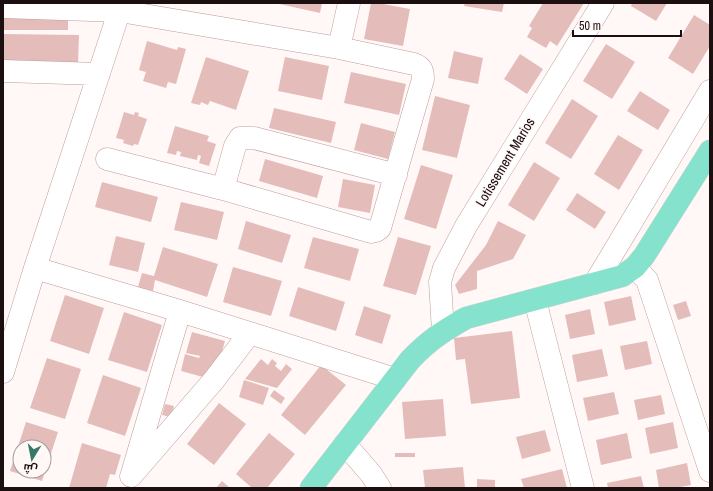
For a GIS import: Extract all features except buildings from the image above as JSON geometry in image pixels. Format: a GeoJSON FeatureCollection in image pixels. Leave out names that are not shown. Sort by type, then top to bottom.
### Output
{"type":"FeatureCollection","features":[{"type":"Feature","properties":{"kind":"main road"},"geometry":{"type":"LineString","coordinates":[[311,488],[410,360],[425,345],[443,331],[466,318],[622,276],[635,267],[644,256],[710,151]]}},
{"type":"Feature","properties":{"kind":"street"},"geometry":{"type":"LineString","coordinates":[[339,48],[349,3]]}},
{"type":"Feature","properties":{"kind":"street","name":"Lotissement Marios"},"geometry":{"type":"LineString","coordinates":[[443,331],[440,282],[444,268],[466,226],[603,3]]}},
{"type":"Feature","properties":{"kind":"street"},"geometry":{"type":"LineString","coordinates":[[3,7],[121,7],[339,48],[414,64],[419,66],[422,70],[423,79],[396,175],[380,228],[374,232],[223,189],[107,159]]}},
{"type":"Feature","properties":{"kind":"street"},"geometry":{"type":"LineString","coordinates":[[3,372],[35,268],[121,7]]}},
{"type":"Feature","properties":{"kind":"street"},"geometry":{"type":"LineString","coordinates":[[3,71],[98,74]]}},
{"type":"Feature","properties":{"kind":"street"},"geometry":{"type":"LineString","coordinates":[[595,283],[710,90]]}},
{"type":"Feature","properties":{"kind":"street"},"geometry":{"type":"LineString","coordinates":[[223,189],[235,146],[240,138],[254,138],[396,175]]}},
{"type":"Feature","properties":{"kind":"street"},"geometry":{"type":"LineString","coordinates":[[635,267],[646,280],[710,471]]}},
{"type":"Feature","properties":{"kind":"street"},"geometry":{"type":"LineString","coordinates":[[35,268],[180,311],[395,379]]}},
{"type":"Feature","properties":{"kind":"street"},"geometry":{"type":"LineString","coordinates":[[535,300],[583,488]]}},
{"type":"Feature","properties":{"kind":"street"},"geometry":{"type":"LineString","coordinates":[[129,482],[180,311]]}},
{"type":"Feature","properties":{"kind":"street"},"geometry":{"type":"LineString","coordinates":[[129,482],[214,380],[250,333]]}},
{"type":"Feature","properties":{"kind":"street"},"geometry":{"type":"LineString","coordinates":[[345,444],[371,474],[380,488]]}}]}
